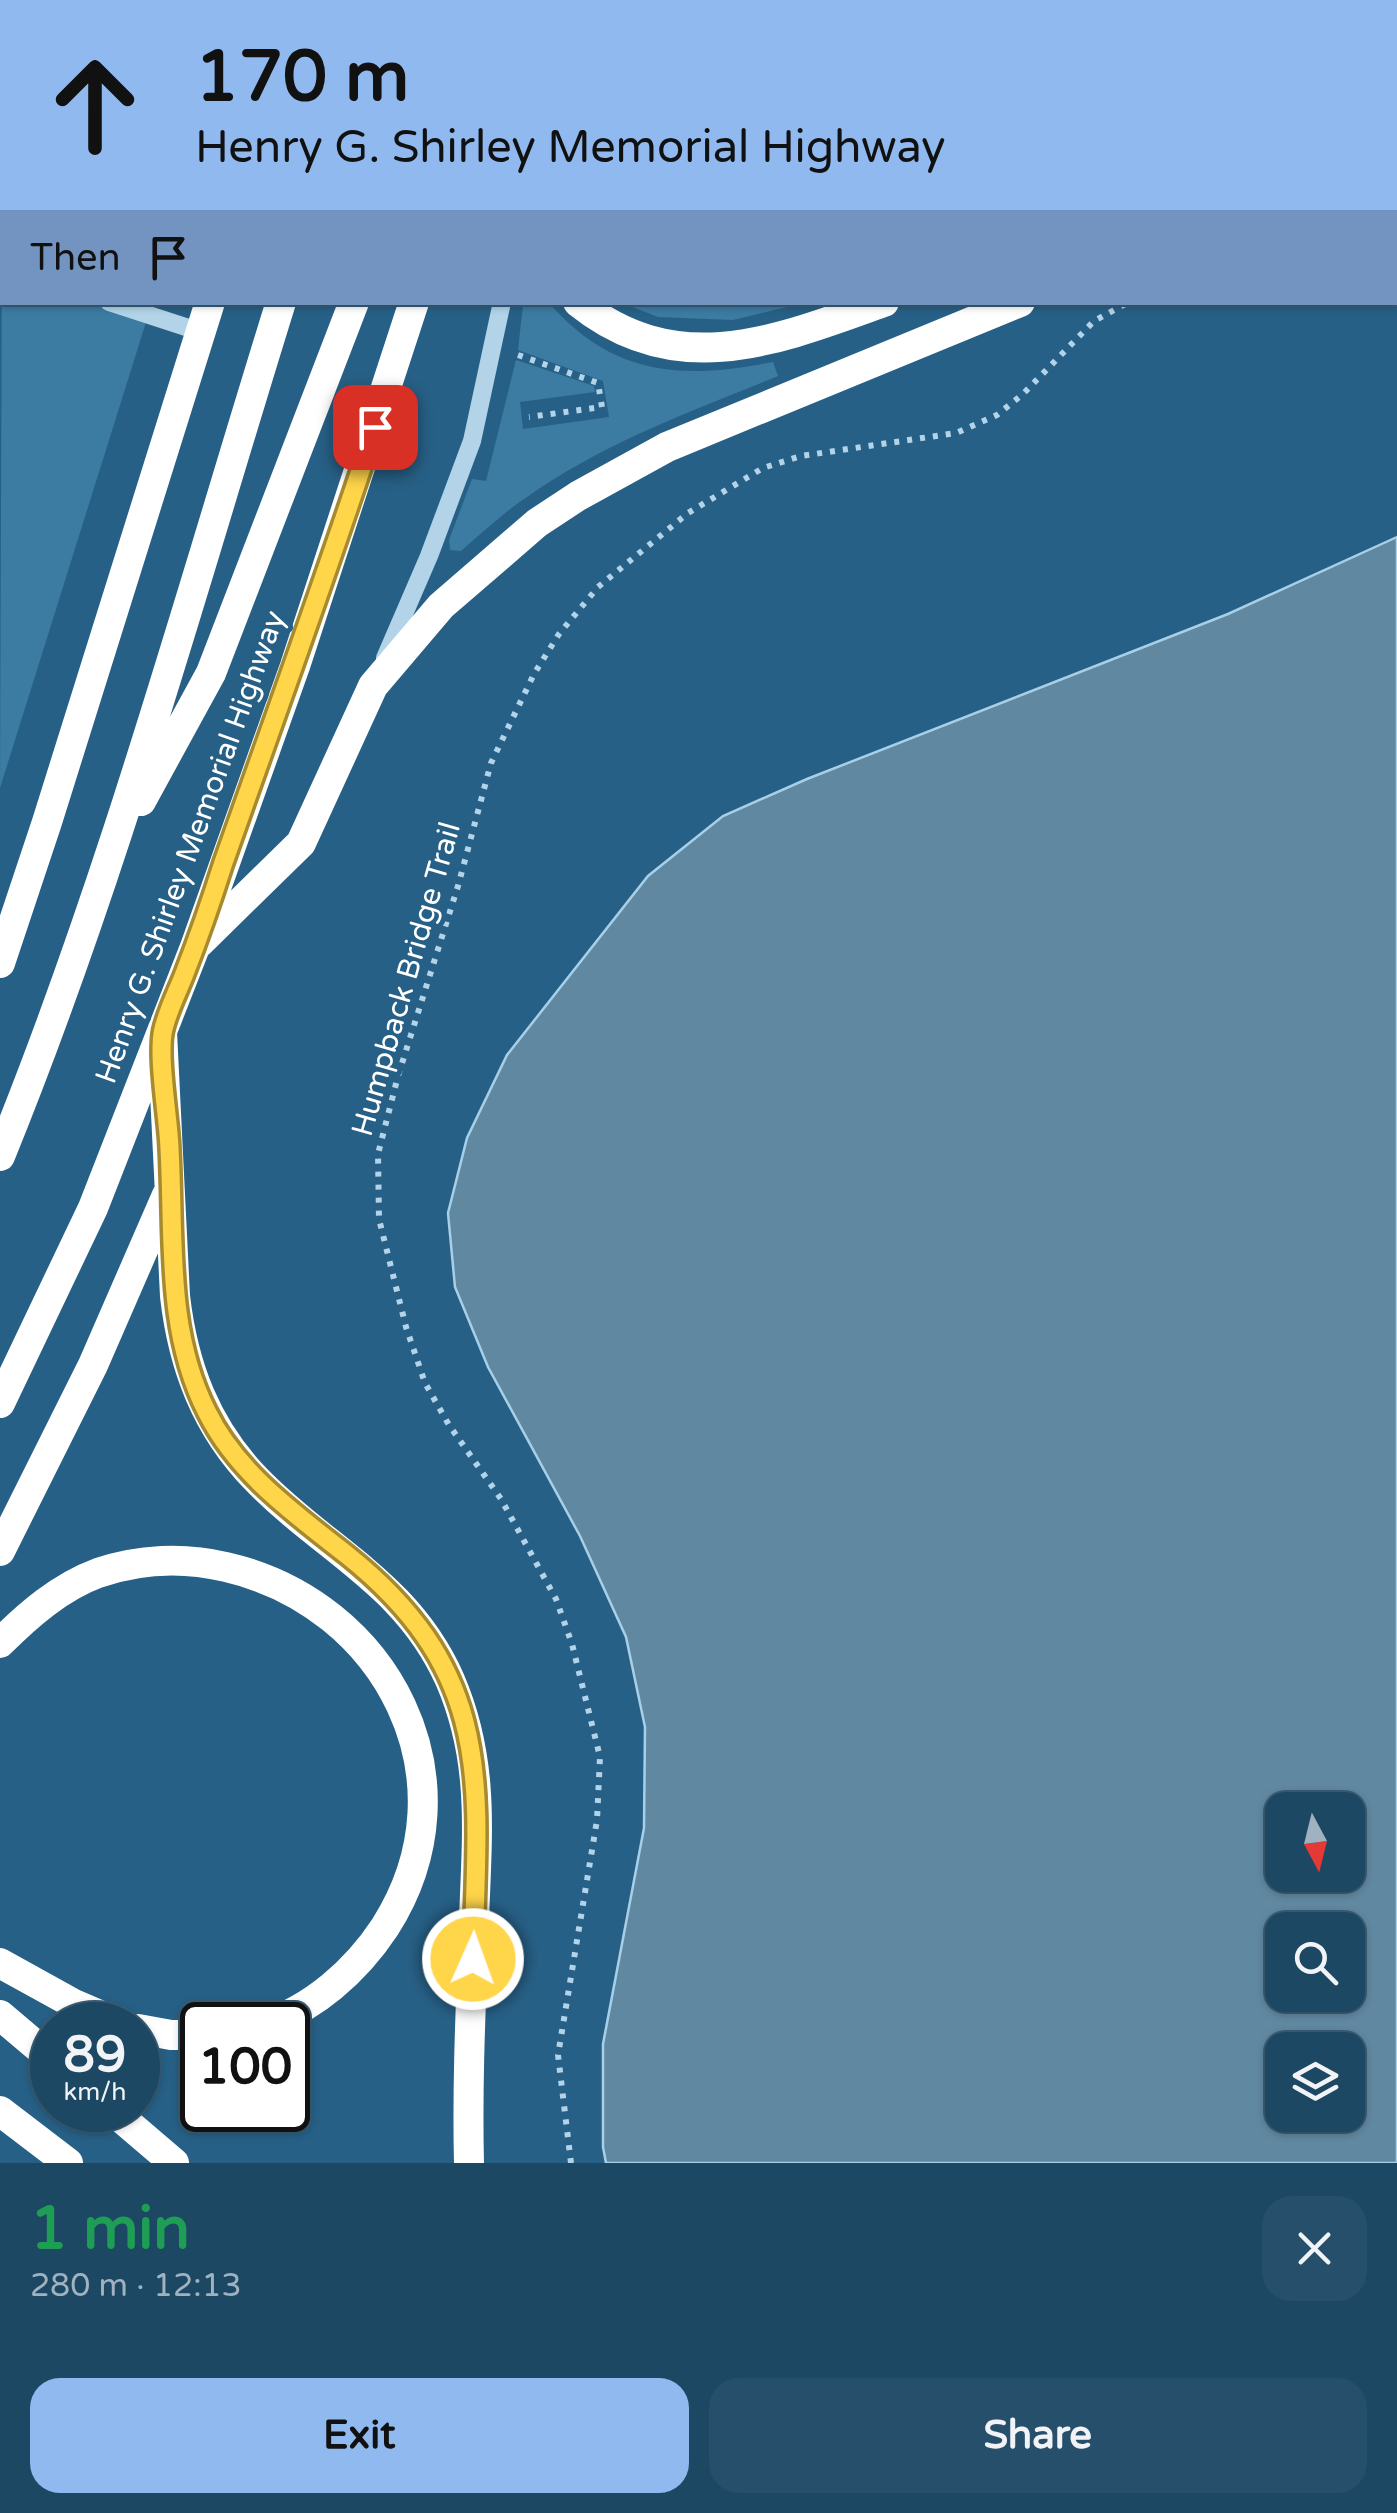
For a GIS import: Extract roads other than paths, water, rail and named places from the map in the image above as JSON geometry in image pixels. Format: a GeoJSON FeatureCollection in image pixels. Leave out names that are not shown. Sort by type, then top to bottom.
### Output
{"type":"FeatureCollection","features":[{"type":"Feature","properties":{"kind":"highway"},"geometry":{"type":"LineString","coordinates":[[0,1156],[54,1019],[108,860],[279,305]]}},
{"type":"Feature","properties":{"kind":"highway"},"geometry":{"type":"LineString","coordinates":[[108,860],[211,673],[353,305]]}},
{"type":"Feature","properties":{"kind":"highway","name":"Henry G. Shirley Memorial Highway"},"geometry":{"type":"LineString","coordinates":[[0,1404],[93,1208],[194,947],[295,666],[413,305]]}},
{"type":"Feature","properties":{"kind":"highway"},"geometry":{"type":"LineString","coordinates":[[582,305],[622,333],[649,343],[704,349],[786,335],[875,305]]}},
{"type":"Feature","properties":{"kind":"highway"},"geometry":{"type":"LineString","coordinates":[[194,947],[301,843],[373,686],[440,606],[537,523],[668,447],[1013,305]]}},
{"type":"Feature","properties":{"kind":"highway"},"geometry":{"type":"LineString","coordinates":[[0,963],[48,822],[205,317]]}},
{"type":"Feature","properties":{"kind":"highway"},"geometry":{"type":"LineString","coordinates":[[162,1032],[175,1296],[180,1335],[207,1414],[256,1479],[372,1576],[414,1620],[448,1678],[471,1740],[478,1806],[470,2163]]}},
{"type":"Feature","properties":{"kind":"highway"},"geometry":{"type":"LineString","coordinates":[[0,1550],[93,1365],[172,1183]]}},
{"type":"Feature","properties":{"kind":"highway"},"geometry":{"type":"LineString","coordinates":[[0,1644],[61,1592],[97,1574],[130,1564],[201,1561],[276,1581],[311,1600],[367,1649],[389,1678],[404,1708],[421,1776],[419,1830],[394,1913],[372,1946],[345,1975],[310,2002]]}},
{"type":"Feature","properties":{"kind":"highway"},"geometry":{"type":"LineString","coordinates":[[0,1964],[70,2002]]}},
{"type":"Feature","properties":{"kind":"highway"},"geometry":{"type":"LineString","coordinates":[[0,2016],[30,2041]]}},
{"type":"Feature","properties":{"kind":"highway"},"geometry":{"type":"LineString","coordinates":[[0,2111],[68,2163]]}},
{"type":"Feature","properties":{"kind":"highway"},"geometry":{"type":"LineString","coordinates":[[138,2132],[174,2163]]}},
{"type":"Feature","properties":{"kind":"lane"},"geometry":{"type":"LineString","coordinates":[[128,305],[205,317]]}},
{"type":"Feature","properties":{"kind":"lane"},"geometry":{"type":"LineString","coordinates":[[373,686],[429,556],[472,441],[501,305]]}}]}
